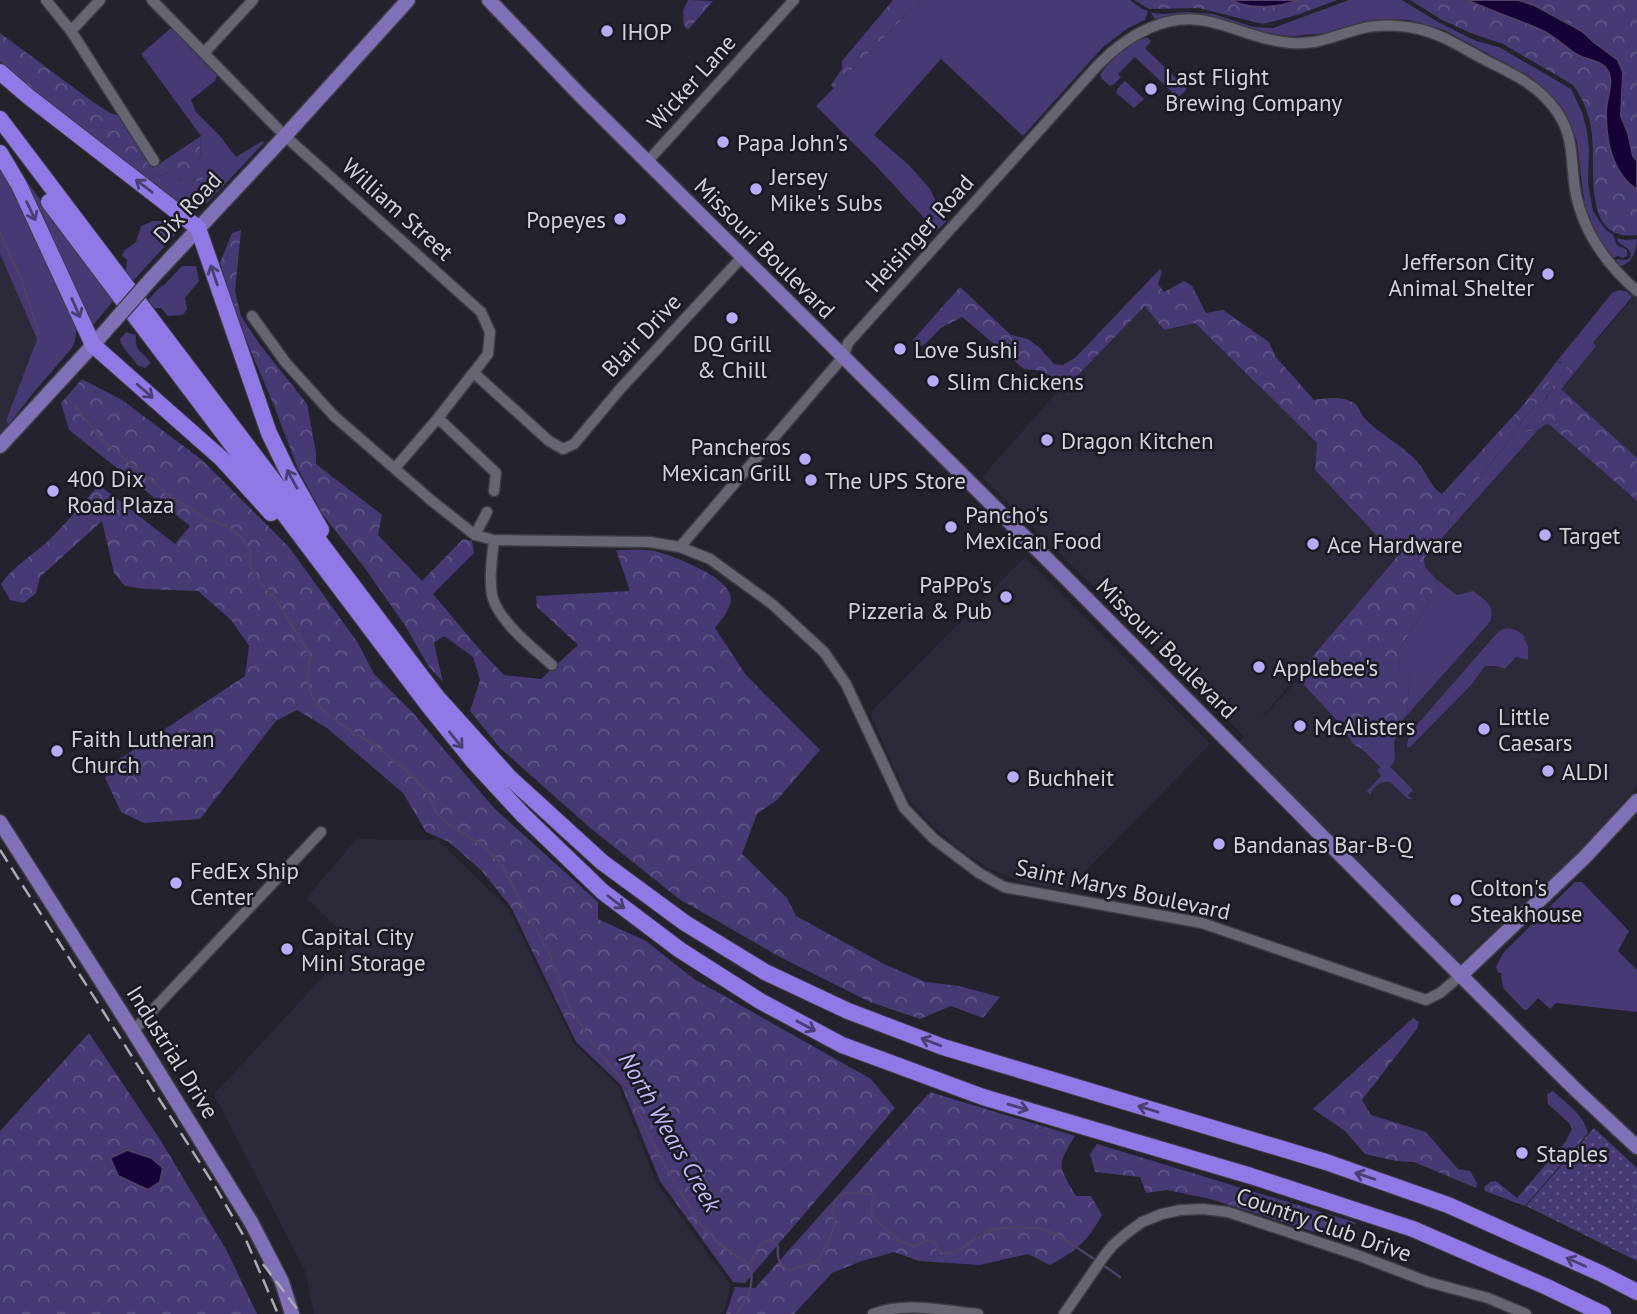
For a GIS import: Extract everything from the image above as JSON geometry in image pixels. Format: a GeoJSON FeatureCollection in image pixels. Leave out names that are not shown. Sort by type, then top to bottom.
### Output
{"type":"FeatureCollection","features":[{"type":"Feature","properties":{"kind":"highway"},"geometry":{"type":"LineString","coordinates":[[0,72],[198,228],[269,433],[287,470],[363,602]]}},
{"type":"Feature","properties":{"kind":"highway"},"geometry":{"type":"LineString","coordinates":[[0,119],[437,697],[510,778],[602,862],[685,923],[765,972],[848,1011],[943,1047],[1326,1163],[1448,1205],[1600,1273],[1637,1293]]}},
{"type":"Feature","properties":{"kind":"highway"},"geometry":{"type":"LineString","coordinates":[[0,136],[343,593],[474,762],[523,816],[603,892],[680,950],[760,1001],[842,1045],[983,1097],[1251,1175],[1413,1229],[1602,1314]]}},
{"type":"Feature","properties":{"kind":"highway"},"geometry":{"type":"LineString","coordinates":[[0,153],[19,185],[93,345],[222,459],[343,593]]}},
{"type":"Feature","properties":{"kind":"main road","name":"Dix Road"},"geometry":{"type":"LineString","coordinates":[[0,446],[408,0]]}},
{"type":"Feature","properties":{"kind":"main road","name":"Missouri Boulevard"},"geometry":{"type":"LineString","coordinates":[[489,0],[647,162],[1093,605],[1460,976],[1637,1147]]}},
{"type":"Feature","properties":{"kind":"main road"},"geometry":{"type":"LineString","coordinates":[[1460,976],[1585,857],[1637,801]]}},
{"type":"Feature","properties":{"kind":"main road","name":"Industrial Drive"},"geometry":{"type":"LineString","coordinates":[[0,822],[251,1222],[282,1282],[292,1314]]}},
{"type":"Feature","properties":{"kind":"street"},"geometry":{"type":"LineString","coordinates":[[46,0],[71,31],[154,161]]}},
{"type":"Feature","properties":{"kind":"street"},"geometry":{"type":"LineString","coordinates":[[71,31],[100,0]]}},
{"type":"Feature","properties":{"kind":"street","name":"William Street"},"geometry":{"type":"LineString","coordinates":[[152,0],[285,136],[481,312],[490,332],[488,354],[438,418],[394,468]]}},
{"type":"Feature","properties":{"kind":"street"},"geometry":{"type":"LineString","coordinates":[[204,52],[253,0]]}},
{"type":"Feature","properties":{"kind":"street","name":"Wicker Lane"},"geometry":{"type":"LineString","coordinates":[[647,162],[794,0]]}},
{"type":"Feature","properties":{"kind":"street","name":"Heisinger Road"},"geometry":{"type":"LineString","coordinates":[[680,547],[843,357],[848,344],[1111,51],[1154,25],[1173,21],[1208,21],[1265,40],[1302,44],[1379,26],[1404,26],[1432,33],[1525,80],[1552,104],[1569,138],[1577,200],[1590,235],[1609,264],[1637,291]]}},
{"type":"Feature","properties":{"kind":"street","name":"Blair Drive"},"geometry":{"type":"LineString","coordinates":[[474,373],[549,441],[563,449],[574,444],[621,388],[742,257]]}},
{"type":"Feature","properties":{"kind":"street","name":"Saint Marys Boulevard"},"geometry":{"type":"LineString","coordinates":[[252,316],[286,363],[334,416],[475,535],[495,540],[649,542],[680,547],[709,558],[772,604],[824,652],[846,684],[904,808],[934,839],[1004,887],[1202,923],[1426,1000],[1440,993],[1460,976]]}},
{"type":"Feature","properties":{"kind":"street"},"geometry":{"type":"LineString","coordinates":[[438,418],[496,473],[494,491]]}},
{"type":"Feature","properties":{"kind":"street"},"geometry":{"type":"LineString","coordinates":[[475,535],[487,512]]}},
{"type":"Feature","properties":{"kind":"street"},"geometry":{"type":"LineString","coordinates":[[495,540],[491,572],[492,596],[497,607],[511,626],[552,665]]}},
{"type":"Feature","properties":{"kind":"street"},"geometry":{"type":"LineString","coordinates":[[133,1031],[321,832]]}},
{"type":"Feature","properties":{"kind":"street","name":"Country Club Drive"},"geometry":{"type":"LineString","coordinates":[[1064,1314],[1113,1245],[1142,1222],[1180,1210],[1203,1209],[1228,1212],[1428,1282],[1488,1298],[1524,1313]]}},
{"type":"Feature","properties":{"kind":"street"},"geometry":{"type":"LineString","coordinates":[[873,1314],[903,1307],[978,1314]]}},
{"type":"Feature","properties":{"kind":"shaded area"},"geometry":{"type":"Polygon","coordinates":[[[1231,0],[1300,0],[1266,7],[1247,6],[1231,0]]]}},
{"type":"Feature","properties":{"kind":"shaded area"},"geometry":{"type":"Polygon","coordinates":[[[1467,0],[1518,0],[1534,5],[1582,31],[1618,60],[1623,72],[1621,116],[1637,161],[1637,190],[1628,183],[1616,166],[1609,146],[1606,108],[1610,78],[1605,67],[1576,54],[1541,30],[1467,0]]]}},
{"type":"Feature","properties":{"kind":"shaded area"},"geometry":{"type":"Polygon","coordinates":[[[0,254],[37,339],[6,421],[9,424],[0,434],[0,254]]]}},
{"type":"Feature","properties":{"kind":"shaded area"},"geometry":{"type":"Polygon","coordinates":[[[1635,295],[1637,297],[1637,469],[1552,394],[1635,295]]]}},
{"type":"Feature","properties":{"kind":"shaded area"},"geometry":{"type":"Polygon","coordinates":[[[1145,306],[1195,323],[1318,444],[1315,470],[1398,557],[1258,722],[1547,415],[1637,494],[1637,787],[1577,855],[1458,965],[1239,742],[1244,736],[982,477],[1064,384],[1074,379],[1145,306]]]}},
{"type":"Feature","properties":{"kind":"shaded area"},"geometry":{"type":"Polygon","coordinates":[[[1025,557],[1210,744],[1066,891],[1022,882],[987,868],[954,845],[908,799],[870,713],[1025,557]]]}},
{"type":"Feature","properties":{"kind":"shaded area"},"geometry":{"type":"Polygon","coordinates":[[[357,839],[438,840],[509,909],[574,1043],[619,1087],[657,1184],[731,1285],[721,1314],[314,1314],[306,1273],[214,1094],[354,944],[306,898],[357,839]]]}},
{"type":"Feature","properties":{"kind":"shaded area"},"geometry":{"type":"Polygon","coordinates":[[[127,1150],[152,1158],[163,1168],[160,1182],[148,1190],[118,1176],[110,1158],[127,1150]]]}},
{"type":"Feature","properties":{"kind":"green space"},"geometry":{"type":"Polygon","coordinates":[[[688,0],[713,1],[688,30],[684,26],[683,11],[688,0]]]}},
{"type":"Feature","properties":{"kind":"green space"},"geometry":{"type":"Polygon","coordinates":[[[893,0],[921,0],[834,88],[831,85],[842,69],[842,61],[893,0]]]}},
{"type":"Feature","properties":{"kind":"green space"},"geometry":{"type":"Polygon","coordinates":[[[921,0],[1130,0],[1148,11],[1145,20],[1128,28],[1103,47],[1023,136],[941,59],[874,135],[909,165],[930,189],[946,222],[936,231],[816,106],[921,0]]]}},
{"type":"Feature","properties":{"kind":"green space"},"geometry":{"type":"Polygon","coordinates":[[[1134,0],[1231,0],[1288,4],[1300,0],[1337,0],[1263,24],[1199,8],[1149,9],[1134,0]]]}},
{"type":"Feature","properties":{"kind":"green space"},"geometry":{"type":"Polygon","coordinates":[[[1349,0],[1402,0],[1476,41],[1499,47],[1571,89],[1587,131],[1588,184],[1593,211],[1604,228],[1613,235],[1617,245],[1627,250],[1627,256],[1612,258],[1597,235],[1586,209],[1577,142],[1561,106],[1529,76],[1444,30],[1409,20],[1389,19],[1362,22],[1325,33],[1294,36],[1266,34],[1208,16],[1183,14],[1155,19],[1151,13],[1213,14],[1254,27],[1273,28],[1349,0]]]}},
{"type":"Feature","properties":{"kind":"green space"},"geometry":{"type":"Polygon","coordinates":[[[1410,0],[1467,0],[1542,31],[1572,52],[1598,61],[1607,69],[1611,89],[1606,112],[1611,151],[1618,171],[1637,190],[1637,235],[1619,234],[1607,227],[1600,216],[1593,183],[1590,122],[1573,85],[1503,44],[1442,20],[1410,0]]]}},
{"type":"Feature","properties":{"kind":"green space"},"geometry":{"type":"Polygon","coordinates":[[[1518,0],[1637,0],[1637,161],[1621,116],[1621,95],[1595,43],[1582,31],[1534,5],[1518,0]]]}},
{"type":"Feature","properties":{"kind":"green space"},"geometry":{"type":"Polygon","coordinates":[[[171,28],[217,75],[215,81],[191,100],[196,112],[236,157],[262,141],[264,143],[207,203],[196,208],[183,208],[148,179],[169,173],[182,180],[200,157],[201,136],[141,54],[171,28]]]}},
{"type":"Feature","properties":{"kind":"green space"},"geometry":{"type":"Polygon","coordinates":[[[0,33],[93,102],[118,115],[153,168],[201,136],[200,157],[194,165],[208,167],[211,175],[195,182],[185,181],[169,173],[148,179],[26,85],[0,44],[0,33]]]}},
{"type":"Feature","properties":{"kind":"green space"},"geometry":{"type":"Polygon","coordinates":[[[1144,38],[1151,41],[1145,48],[1187,89],[1178,98],[1135,57],[1118,74],[1121,77],[1114,84],[1110,86],[1102,79],[1100,75],[1114,58],[1131,44],[1144,38]]]}},
{"type":"Feature","properties":{"kind":"green space"},"geometry":{"type":"Polygon","coordinates":[[[0,44],[3,46],[26,85],[0,61],[0,44]]]}},
{"type":"Feature","properties":{"kind":"green space"},"geometry":{"type":"Polygon","coordinates":[[[1125,81],[1144,99],[1134,108],[1116,93],[1125,81]]]}},
{"type":"Feature","properties":{"kind":"green space"},"geometry":{"type":"Polygon","coordinates":[[[17,168],[114,300],[94,324],[90,323],[17,168]]]}},
{"type":"Feature","properties":{"kind":"green space"},"geometry":{"type":"Polygon","coordinates":[[[0,169],[31,224],[76,327],[72,348],[9,424],[6,421],[37,339],[0,254],[0,169]]]}},
{"type":"Feature","properties":{"kind":"green space"},"geometry":{"type":"Polygon","coordinates":[[[153,221],[164,221],[179,227],[177,233],[133,281],[126,271],[127,260],[122,255],[136,242],[141,226],[153,221]]]}},
{"type":"Feature","properties":{"kind":"green space"},"geometry":{"type":"Polygon","coordinates":[[[241,230],[235,291],[241,316],[307,404],[316,464],[382,515],[378,535],[422,581],[463,539],[472,541],[474,553],[433,594],[480,650],[504,675],[541,679],[578,645],[537,607],[536,596],[630,591],[616,550],[655,551],[697,567],[718,580],[726,587],[731,599],[727,612],[715,628],[746,675],[820,750],[777,800],[757,814],[742,854],[787,898],[796,916],[886,965],[926,982],[959,986],[1000,997],[983,1018],[951,1006],[920,1019],[870,1002],[780,957],[679,899],[588,826],[500,748],[470,711],[480,680],[473,657],[444,636],[434,643],[443,682],[429,667],[404,624],[323,515],[298,469],[237,318],[220,263],[232,233],[241,230]]]}},
{"type":"Feature","properties":{"kind":"green space"},"geometry":{"type":"Polygon","coordinates":[[[1617,238],[1637,239],[1634,255],[1622,266],[1617,265],[1617,259],[1626,260],[1631,253],[1617,238]]]}},
{"type":"Feature","properties":{"kind":"green space"},"geometry":{"type":"Polygon","coordinates":[[[182,266],[196,266],[199,281],[185,298],[187,309],[183,315],[168,316],[161,308],[154,308],[148,300],[182,266]]]}},
{"type":"Feature","properties":{"kind":"green space"},"geometry":{"type":"Polygon","coordinates":[[[1160,269],[1162,272],[1158,284],[1164,292],[1184,281],[1192,286],[1206,313],[1223,310],[1269,342],[1276,357],[1314,400],[1338,398],[1354,403],[1365,419],[1416,460],[1434,487],[1442,494],[1524,404],[1557,361],[1562,364],[1532,410],[1449,517],[1448,531],[1424,558],[1425,567],[1436,579],[1439,587],[1397,652],[1400,672],[1410,675],[1407,715],[1383,746],[1362,749],[1353,744],[1342,726],[1296,676],[1397,557],[1315,470],[1317,443],[1195,323],[1164,330],[1145,306],[1074,379],[1062,387],[1043,371],[1024,369],[962,317],[941,328],[924,345],[916,347],[913,340],[960,287],[1011,335],[1028,339],[1054,364],[1063,365],[1076,357],[1160,269]]]}},
{"type":"Feature","properties":{"kind":"green space"},"geometry":{"type":"Polygon","coordinates":[[[1626,291],[1632,297],[1593,343],[1596,346],[1575,372],[1569,368],[1526,429],[1528,432],[1539,429],[1448,531],[1449,517],[1532,410],[1561,362],[1557,361],[1612,293],[1626,291]]]}},
{"type":"Feature","properties":{"kind":"green space"},"geometry":{"type":"Polygon","coordinates":[[[126,332],[136,335],[138,348],[151,363],[145,368],[137,365],[123,346],[120,339],[126,332]]]}},
{"type":"Feature","properties":{"kind":"green space"},"geometry":{"type":"Polygon","coordinates":[[[1567,367],[1575,372],[1561,389],[1637,458],[1637,501],[1550,425],[1526,432],[1567,367]]]}},
{"type":"Feature","properties":{"kind":"green space"},"geometry":{"type":"Polygon","coordinates":[[[82,379],[122,400],[202,460],[289,547],[358,643],[374,674],[413,713],[494,808],[598,902],[598,919],[646,941],[694,979],[871,1079],[895,1108],[745,1283],[733,1282],[660,1181],[621,1085],[576,1042],[511,907],[482,871],[449,842],[426,832],[403,793],[327,728],[297,710],[276,721],[200,819],[144,823],[121,812],[105,778],[118,760],[245,676],[249,646],[231,620],[198,591],[125,586],[114,573],[102,521],[40,577],[36,593],[24,603],[10,600],[1,584],[50,539],[99,485],[175,544],[190,526],[69,430],[61,403],[82,379]]]}},
{"type":"Feature","properties":{"kind":"green space"},"geometry":{"type":"Polygon","coordinates":[[[1436,579],[1457,595],[1473,591],[1482,597],[1492,611],[1490,622],[1407,715],[1410,675],[1400,672],[1397,652],[1439,587],[1436,579]]]}},
{"type":"Feature","properties":{"kind":"green space"},"geometry":{"type":"Polygon","coordinates":[[[1508,628],[1525,637],[1528,660],[1516,657],[1505,669],[1485,666],[1472,684],[1407,747],[1410,735],[1417,725],[1497,633],[1508,628]]]}},
{"type":"Feature","properties":{"kind":"green space"},"geometry":{"type":"Polygon","coordinates":[[[1402,721],[1394,742],[1395,760],[1390,767],[1413,790],[1408,795],[1412,799],[1408,799],[1390,782],[1378,785],[1370,795],[1367,791],[1381,776],[1377,771],[1380,767],[1362,749],[1383,745],[1402,721]]]}},
{"type":"Feature","properties":{"kind":"green space"},"geometry":{"type":"Polygon","coordinates":[[[1575,882],[1582,882],[1629,931],[1618,951],[1637,970],[1637,1012],[1556,1003],[1550,1009],[1538,998],[1524,1010],[1503,988],[1501,973],[1498,973],[1496,967],[1503,953],[1575,882]]]}},
{"type":"Feature","properties":{"kind":"green space"},"geometry":{"type":"Polygon","coordinates":[[[1413,1018],[1419,1022],[1417,1029],[1362,1100],[1371,1115],[1426,1132],[1458,1169],[1470,1171],[1477,1183],[1476,1188],[1414,1162],[1365,1154],[1345,1131],[1313,1109],[1413,1018]]]}},
{"type":"Feature","properties":{"kind":"green space"},"geometry":{"type":"Polygon","coordinates":[[[89,1033],[161,1141],[227,1251],[257,1314],[0,1314],[0,1131],[89,1033]]]}},
{"type":"Feature","properties":{"kind":"green space"},"geometry":{"type":"Polygon","coordinates":[[[1553,1091],[1579,1115],[1588,1133],[1525,1206],[1485,1191],[1484,1187],[1496,1181],[1517,1198],[1566,1141],[1572,1129],[1548,1104],[1547,1094],[1553,1091]]]}},
{"type":"Feature","properties":{"kind":"green space"},"geometry":{"type":"Polygon","coordinates":[[[930,1092],[1075,1136],[1062,1160],[1063,1172],[1076,1196],[1091,1196],[1102,1215],[1086,1239],[1050,1265],[1028,1254],[980,1265],[919,1261],[894,1252],[832,1273],[794,1314],[726,1314],[735,1287],[755,1288],[930,1092]]]}},
{"type":"Feature","properties":{"kind":"green space"},"geometry":{"type":"Polygon","coordinates":[[[1594,1128],[1637,1168],[1637,1261],[1526,1206],[1594,1128]]]}},
{"type":"Feature","properties":{"kind":"green space"},"geometry":{"type":"Polygon","coordinates":[[[1097,1144],[1357,1223],[1324,1235],[1210,1199],[1167,1190],[1146,1193],[1140,1177],[1095,1172],[1090,1154],[1097,1144]]]}},
{"type":"Feature","properties":{"kind":"waterway","name":"North Wears Creek"},"geometry":{"type":"LineString","coordinates":[[0,233],[22,281],[39,334]]}},
{"type":"Feature","properties":{"kind":"waterway","name":"North Wears Creek"},"geometry":{"type":"LineString","coordinates":[[75,406],[101,439],[172,498],[205,518],[228,527],[242,538],[250,550],[251,567],[275,598],[310,655],[308,681],[318,706],[406,770],[428,793],[436,812],[445,822],[482,845],[500,862],[549,953],[569,1006],[597,1050],[628,1087],[650,1138],[679,1190],[701,1225],[718,1243],[750,1265],[751,1285],[737,1314]]}},
{"type":"Feature","properties":{"kind":"waterway"},"geometry":{"type":"LineString","coordinates":[[750,1265],[761,1243],[771,1240],[778,1247],[780,1263],[789,1270],[818,1261],[835,1223],[833,1205],[847,1192],[873,1195],[871,1215],[899,1241],[914,1246],[928,1240],[935,1242],[937,1249],[943,1253],[957,1252],[991,1230],[1037,1228],[1055,1233],[1097,1261]]}},
{"type":"Feature","properties":{"kind":"waterway"},"geometry":{"type":"LineString","coordinates":[[1103,1265],[1120,1277]]}},
{"type":"Feature","properties":{"kind":"railway"},"geometry":{"type":"LineString","coordinates":[[0,850],[216,1188],[246,1240],[278,1314]]}},
{"type":"Feature","properties":{"kind":"railway"},"geometry":{"type":"LineString","coordinates":[[263,1264],[301,1314]]}},
{"type":"Feature","properties":{"kind":"place","name":"IHOP"},"geometry":{"type":"Point","coordinates":[607,31]}},
{"type":"Feature","properties":{"kind":"place","name":"Last Flight Brewing Company"},"geometry":{"type":"Point","coordinates":[1151,89]}},
{"type":"Feature","properties":{"kind":"place","name":"Papa John's"},"geometry":{"type":"Point","coordinates":[723,142]}},
{"type":"Feature","properties":{"kind":"place","name":"Jersey Mike's Subs"},"geometry":{"type":"Point","coordinates":[756,189]}},
{"type":"Feature","properties":{"kind":"place","name":"Popeyes"},"geometry":{"type":"Point","coordinates":[620,219]}},
{"type":"Feature","properties":{"kind":"place","name":"Jefferson City Animal Shelter"},"geometry":{"type":"Point","coordinates":[1548,274]}},
{"type":"Feature","properties":{"kind":"place","name":"DQ Grill & Chill"},"geometry":{"type":"Point","coordinates":[732,318]}},
{"type":"Feature","properties":{"kind":"place","name":"Love Sushi"},"geometry":{"type":"Point","coordinates":[900,349]}},
{"type":"Feature","properties":{"kind":"place","name":"Slim Chickens"},"geometry":{"type":"Point","coordinates":[933,381]}},
{"type":"Feature","properties":{"kind":"place","name":"Dragon Kitchen"},"geometry":{"type":"Point","coordinates":[1047,440]}},
{"type":"Feature","properties":{"kind":"place","name":"Pancheros Mexican Grill"},"geometry":{"type":"Point","coordinates":[805,459]}},
{"type":"Feature","properties":{"kind":"place","name":"The UPS Store"},"geometry":{"type":"Point","coordinates":[811,480]}},
{"type":"Feature","properties":{"kind":"place","name":"400 Dix Road Plaza"},"geometry":{"type":"Point","coordinates":[53,491]}},
{"type":"Feature","properties":{"kind":"place","name":"Pancho's Mexican Food"},"geometry":{"type":"Point","coordinates":[951,527]}},
{"type":"Feature","properties":{"kind":"place","name":"Target"},"geometry":{"type":"Point","coordinates":[1545,535]}},
{"type":"Feature","properties":{"kind":"place","name":"Ace Hardware"},"geometry":{"type":"Point","coordinates":[1313,544]}},
{"type":"Feature","properties":{"kind":"place","name":"PaPPo's Pizzeria & Pub"},"geometry":{"type":"Point","coordinates":[1006,597]}},
{"type":"Feature","properties":{"kind":"place","name":"Applebee's"},"geometry":{"type":"Point","coordinates":[1259,667]}},
{"type":"Feature","properties":{"kind":"place","name":"McAlisters"},"geometry":{"type":"Point","coordinates":[1300,726]}},
{"type":"Feature","properties":{"kind":"place","name":"Little Caesars"},"geometry":{"type":"Point","coordinates":[1484,729]}},
{"type":"Feature","properties":{"kind":"place","name":"Faith Lutheran Church"},"geometry":{"type":"Point","coordinates":[57,751]}},
{"type":"Feature","properties":{"kind":"place","name":"ALDI"},"geometry":{"type":"Point","coordinates":[1548,771]}},
{"type":"Feature","properties":{"kind":"place","name":"Buchheit"},"geometry":{"type":"Point","coordinates":[1013,777]}},
{"type":"Feature","properties":{"kind":"place","name":"Bandanas Bar-B-Q"},"geometry":{"type":"Point","coordinates":[1219,844]}},
{"type":"Feature","properties":{"kind":"place","name":"FedEx Ship Center"},"geometry":{"type":"Point","coordinates":[176,883]}},
{"type":"Feature","properties":{"kind":"place","name":"Colton's Steakhouse"},"geometry":{"type":"Point","coordinates":[1456,900]}},
{"type":"Feature","properties":{"kind":"place","name":"Capital City Mini Storage"},"geometry":{"type":"Point","coordinates":[287,949]}},
{"type":"Feature","properties":{"kind":"place","name":"Staples"},"geometry":{"type":"Point","coordinates":[1522,1153]}}]}
